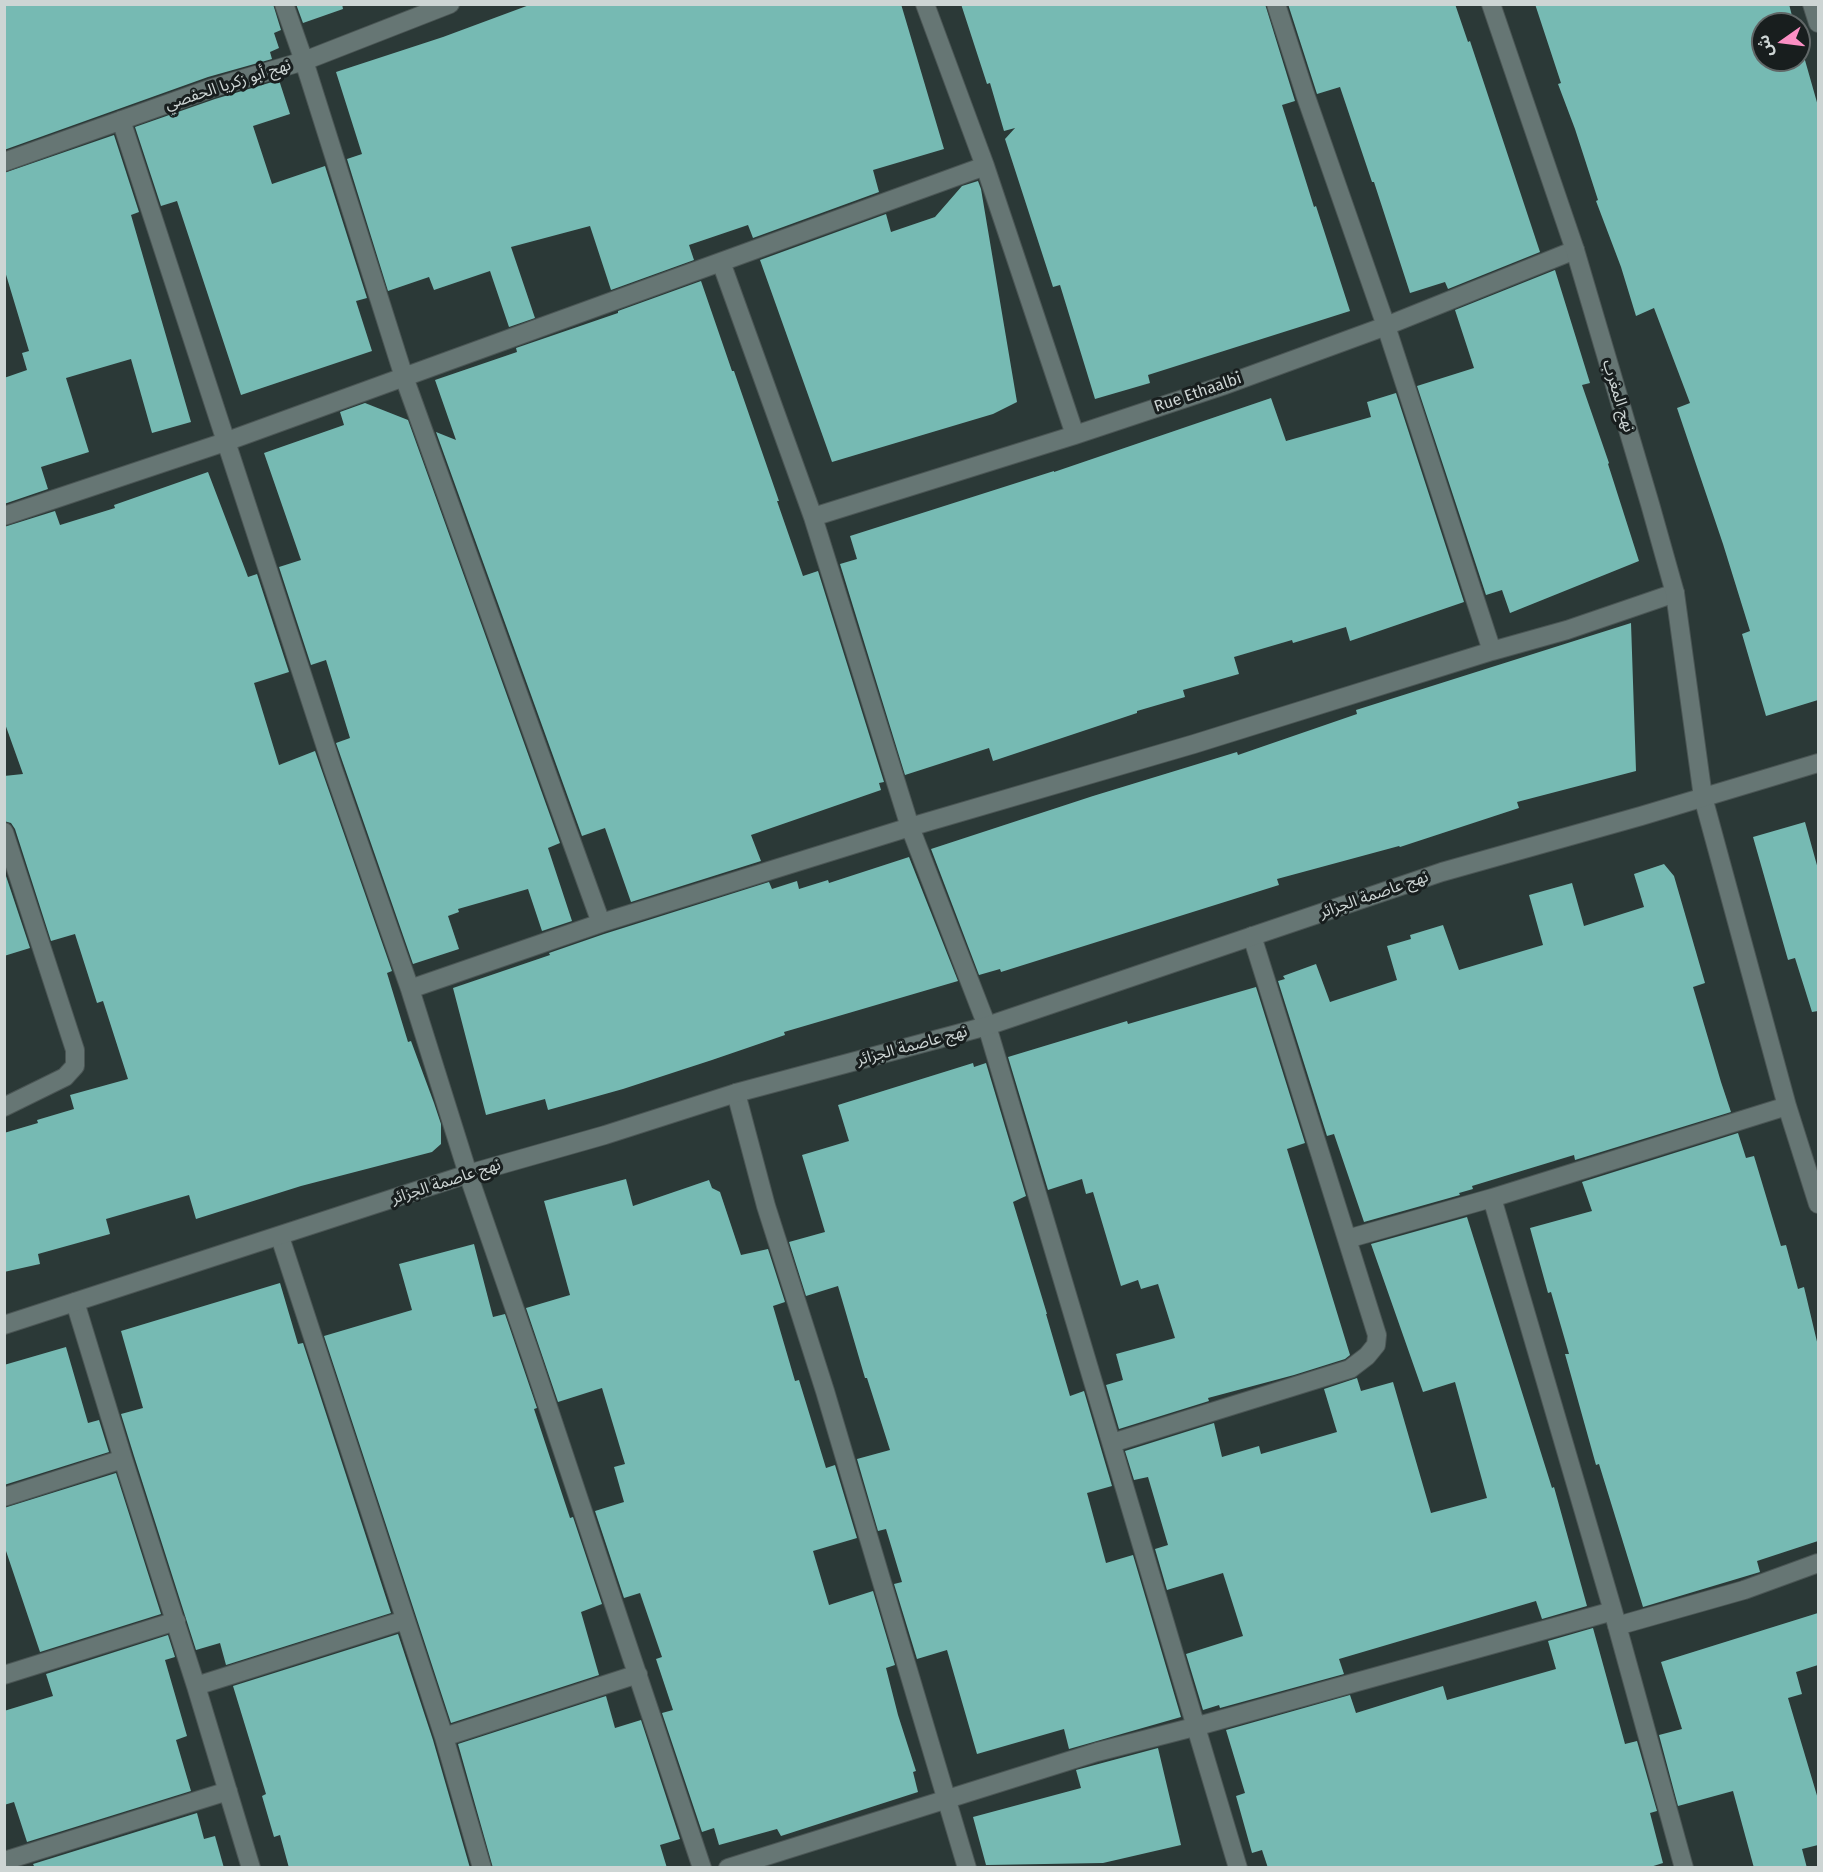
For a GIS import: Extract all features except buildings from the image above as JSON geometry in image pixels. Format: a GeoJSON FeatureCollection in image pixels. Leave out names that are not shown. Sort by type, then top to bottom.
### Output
{"type":"FeatureCollection","features":[{"type":"Feature","properties":{"kind":"street"},"geometry":{"type":"LineString","coordinates":[[284,4],[404,377],[601,923]]}},
{"type":"Feature","properties":{"kind":"street","name":"نهج أبو زكريا الحفصي"},"geometry":{"type":"LineString","coordinates":[[4,162],[212,88],[304,61],[450,4]]}},
{"type":"Feature","properties":{"kind":"street"},"geometry":{"type":"LineString","coordinates":[[925,4],[985,166],[1076,435]]}},
{"type":"Feature","properties":{"kind":"street"},"geometry":{"type":"LineString","coordinates":[[1276,4],[1386,326],[1492,651]]}},
{"type":"Feature","properties":{"kind":"street","name":"نهج المغرب"},"geometry":{"type":"LineString","coordinates":[[1491,4],[1575,250],[1675,593],[1703,797],[1787,1106],[1818,1204]]}},
{"type":"Feature","properties":{"kind":"street"},"geometry":{"type":"LineString","coordinates":[[1812,4],[1818,23]]}},
{"type":"Feature","properties":{"kind":"street"},"geometry":{"type":"LineString","coordinates":[[121,120],[333,769],[410,989],[468,1174],[702,1868]]}},
{"type":"Feature","properties":{"kind":"street"},"geometry":{"type":"LineString","coordinates":[[4,516],[225,442],[985,166]]}},
{"type":"Feature","properties":{"kind":"street","name":"Rue Ethaalbi"},"geometry":{"type":"LineString","coordinates":[[813,517],[1076,435],[1222,386],[1386,326],[1575,250]]}},
{"type":"Feature","properties":{"kind":"street"},"geometry":{"type":"LineString","coordinates":[[721,262],[813,517],[910,827],[987,1026],[1198,1726],[1238,1868]]}},
{"type":"Feature","properties":{"kind":"street"},"geometry":{"type":"LineString","coordinates":[[410,989],[601,923],[910,827],[1194,744],[1492,651],[1567,630],[1675,593]]}},
{"type":"Feature","properties":{"kind":"street","name":"نهج عاصمة الجزائر"},"geometry":{"type":"LineString","coordinates":[[4,1326],[468,1174],[605,1135],[736,1093],[987,1026],[1442,872],[1818,763]]}},
{"type":"Feature","properties":{"kind":"street"},"geometry":{"type":"LineString","coordinates":[[4,832],[75,1050],[75,1066],[65,1077],[4,1107]]}},
{"type":"Feature","properties":{"kind":"street"},"geometry":{"type":"LineString","coordinates":[[1112,1443],[1350,1369],[1367,1356],[1376,1345],[1377,1335],[1252,936]]}},
{"type":"Feature","properties":{"kind":"street"},"geometry":{"type":"LineString","coordinates":[[736,1093],[766,1206],[825,1391],[967,1868]]}},
{"type":"Feature","properties":{"kind":"street"},"geometry":{"type":"LineString","coordinates":[[1347,1239],[1492,1198],[1787,1106]]}},
{"type":"Feature","properties":{"kind":"street"},"geometry":{"type":"LineString","coordinates":[[1492,1198],[1615,1619],[1684,1868]]}},
{"type":"Feature","properties":{"kind":"street"},"geometry":{"type":"LineString","coordinates":[[280,1237],[444,1737],[482,1868]]}},
{"type":"Feature","properties":{"kind":"street"},"geometry":{"type":"LineString","coordinates":[[75,1302],[251,1868]]}},
{"type":"Feature","properties":{"kind":"street"},"geometry":{"type":"LineString","coordinates":[[4,1497],[123,1459]]}},
{"type":"Feature","properties":{"kind":"street"},"geometry":{"type":"LineString","coordinates":[[728,1868],[1097,1752],[1615,1619],[1744,1590],[1818,1563]]}},
{"type":"Feature","properties":{"kind":"street"},"geometry":{"type":"LineString","coordinates":[[196,1686],[405,1620]]}},
{"type":"Feature","properties":{"kind":"street"},"geometry":{"type":"LineString","coordinates":[[4,1675],[176,1621]]}},
{"type":"Feature","properties":{"kind":"street"},"geometry":{"type":"LineString","coordinates":[[444,1737],[638,1674]]}},
{"type":"Feature","properties":{"kind":"street"},"geometry":{"type":"LineString","coordinates":[[4,1860],[228,1791]]}}]}
